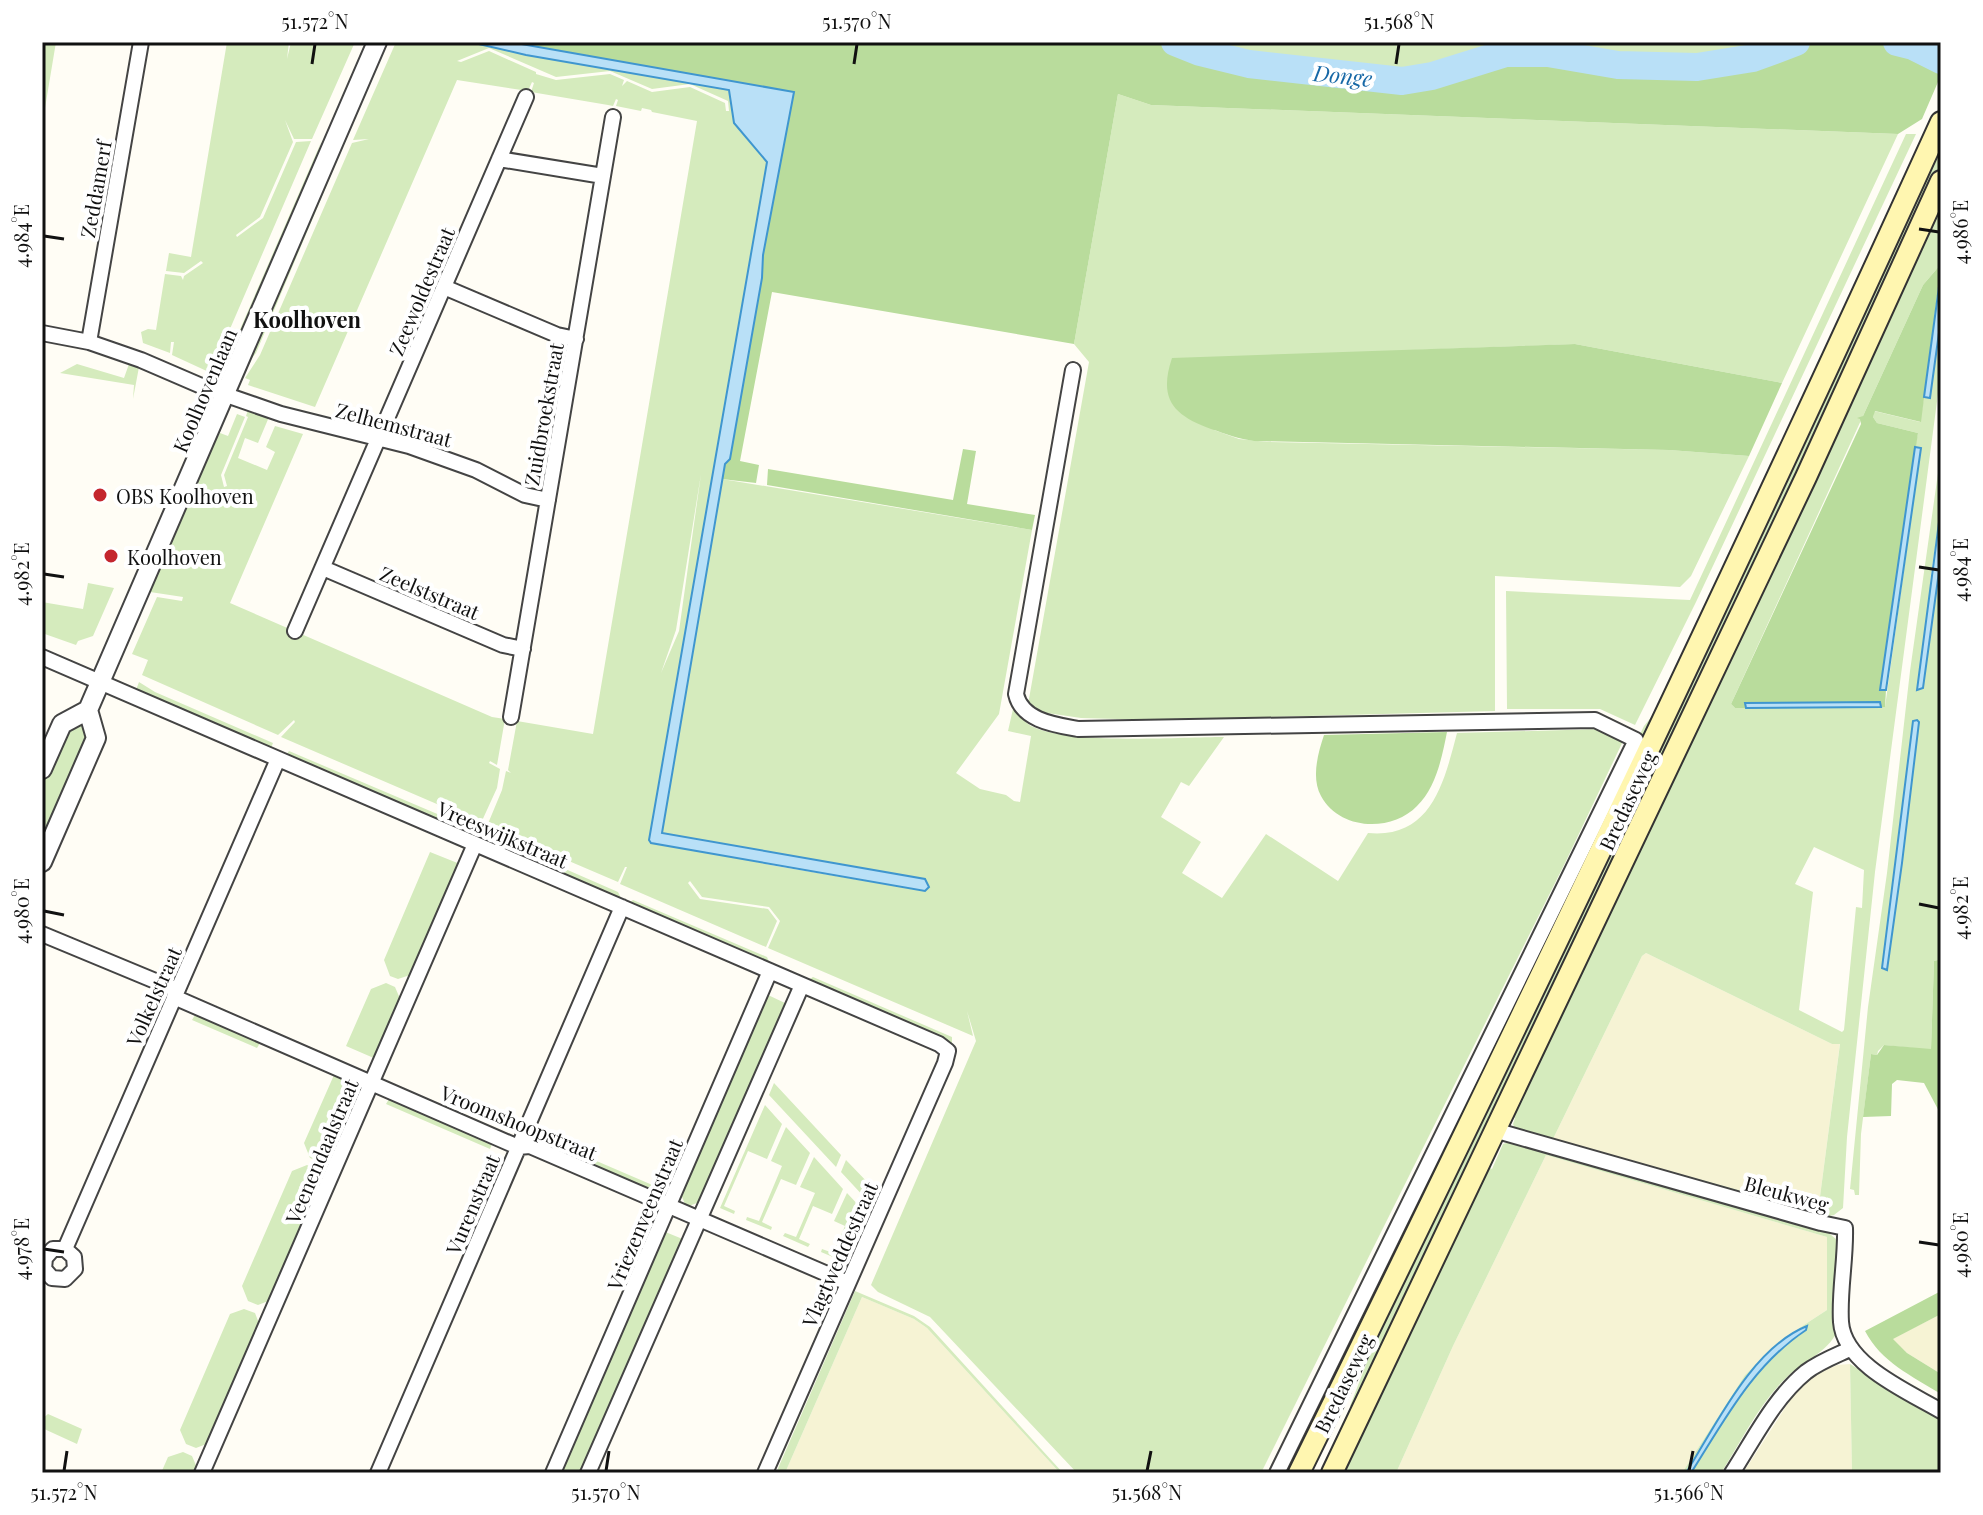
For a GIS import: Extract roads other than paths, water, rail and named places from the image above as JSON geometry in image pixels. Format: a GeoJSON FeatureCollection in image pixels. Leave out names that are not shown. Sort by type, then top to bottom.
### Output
{"type":"FeatureCollection","features":[{"type":"Feature","properties":{"kind":"main road","name":"Bredaseweg"},"geometry":{"type":"LineString","coordinates":[[1299,1473],[1597,863],[1941,122]]}},
{"type":"Feature","properties":{"kind":"main road","name":"Bredaseweg"},"geometry":{"type":"LineString","coordinates":[[1332,1473],[1806,477],[1941,181]]}},
{"type":"Feature","properties":{"kind":"street","name":"Zeddamerf"},"geometry":{"type":"LineString","coordinates":[[89,342],[141,42]]}},
{"type":"Feature","properties":{"kind":"street","name":"Koolhovenlaan"},"geometry":{"type":"LineString","coordinates":[[42,769],[62,724],[88,710],[101,682],[377,42]]}},
{"type":"Feature","properties":{"kind":"street","name":"Zeewoldestraat"},"geometry":{"type":"LineString","coordinates":[[378,438],[526,97]]}},
{"type":"Feature","properties":{"kind":"street","name":"Zuidbroekstraat"},"geometry":{"type":"LineString","coordinates":[[511,717],[613,117]]}},
{"type":"Feature","properties":{"kind":"street"},"geometry":{"type":"LineString","coordinates":[[499,159],[603,176]]}},
{"type":"Feature","properties":{"kind":"street"},"geometry":{"type":"LineString","coordinates":[[444,287],[557,335],[576,339]]}},
{"type":"Feature","properties":{"kind":"street"},"geometry":{"type":"LineString","coordinates":[[42,333],[89,342],[226,395]]}},
{"type":"Feature","properties":{"kind":"street","name":"Bredaseweg"},"geometry":{"type":"LineString","coordinates":[[1073,370],[1016,694],[1029,713],[1049,724],[1078,729],[1595,720],[1636,740],[1277,1473]]}},
{"type":"Feature","properties":{"kind":"street","name":"Zelhemstraat"},"geometry":{"type":"LineString","coordinates":[[226,395],[281,414],[378,438],[453,461],[525,495],[548,500]]}},
{"type":"Feature","properties":{"kind":"street"},"geometry":{"type":"LineString","coordinates":[[295,631],[378,438]]}},
{"type":"Feature","properties":{"kind":"street","name":"Zeelststraat"},"geometry":{"type":"LineString","coordinates":[[323,568],[503,645],[523,649]]}},
{"type":"Feature","properties":{"kind":"street","name":"Vreeswijkstraat"},"geometry":{"type":"LineString","coordinates":[[42,657],[939,1044],[948,1051]]}},
{"type":"Feature","properties":{"kind":"street"},"geometry":{"type":"LineString","coordinates":[[42,862],[96,738],[88,710]]}},
{"type":"Feature","properties":{"kind":"street","name":"Volkelstraat"},"geometry":{"type":"LineString","coordinates":[[65,1249],[278,759]]}},
{"type":"Feature","properties":{"kind":"street","name":"Veenendaalstraat"},"geometry":{"type":"LineString","coordinates":[[202,1473],[475,844]]}},
{"type":"Feature","properties":{"kind":"street","name":"Vurenstraat"},"geometry":{"type":"LineString","coordinates":[[378,1473],[622,907]]}},
{"type":"Feature","properties":{"kind":"street","name":"Vroomshoopstraat"},"geometry":{"type":"LineString","coordinates":[[42,934],[518,1147],[530,1146],[848,1283]]}},
{"type":"Feature","properties":{"kind":"street","name":"Vriezenveenstraat"},"geometry":{"type":"LineString","coordinates":[[553,1473],[770,971]]}},
{"type":"Feature","properties":{"kind":"street"},"geometry":{"type":"LineString","coordinates":[[588,1473],[802,985]]}},
{"type":"Feature","properties":{"kind":"street","name":"Vlagtweddestraat"},"geometry":{"type":"LineString","coordinates":[[765,1473],[948,1051]]}},
{"type":"Feature","properties":{"kind":"street","name":"Bleukweg"},"geometry":{"type":"LineString","coordinates":[[1494,1130],[1845,1228],[1841,1324],[1850,1349]]}},
{"type":"Feature","properties":{"kind":"street"},"geometry":{"type":"LineString","coordinates":[[1732,1473],[1792,1386],[1820,1363],[1850,1349],[1867,1367],[1941,1411]]}},
{"type":"Feature","properties":{"kind":"water"},"geometry":{"type":"Polygon","coordinates":[[[470,42],[510,42],[794,92],[763,255],[762,278],[730,459],[725,464],[662,833],[925,879],[929,887],[925,891],[651,843],[649,840],[767,162],[734,123],[729,90],[526,55],[470,42]]]}},
{"type":"Feature","properties":{"kind":"water"},"geometry":{"type":"Polygon","coordinates":[[[1941,272],[1941,318],[1930,398],[1924,397],[1941,272]]]}},
{"type":"Feature","properties":{"kind":"water"},"geometry":{"type":"Polygon","coordinates":[[[1915,447],[1921,448],[1886,690],[1880,690],[1915,447]]]}},
{"type":"Feature","properties":{"kind":"water"},"geometry":{"type":"Polygon","coordinates":[[[1941,507],[1941,557],[1923,688],[1917,690],[1941,507]]]}},
{"type":"Feature","properties":{"kind":"water"},"geometry":{"type":"Polygon","coordinates":[[[1880,702],[1881,707],[1746,708],[1745,703],[1880,702]]]}},
{"type":"Feature","properties":{"kind":"water"},"geometry":{"type":"Polygon","coordinates":[[[1917,720],[1887,970],[1882,968],[1913,721],[1917,720]]]}},
{"type":"Feature","properties":{"kind":"water"},"geometry":{"type":"Polygon","coordinates":[[[1807,1326],[1755,1377],[1691,1473],[1686,1473],[1752,1370],[1787,1337],[1807,1326]]]}},
{"type":"Feature","properties":{"kind":"waterway","name":"Donge"},"geometry":{"type":"LineString","coordinates":[[1175,42],[1200,52],[1249,64],[1402,81],[1432,76],[1506,53],[1548,53],[1618,65],[1697,67],[1753,58],[1796,42]]}},
{"type":"Feature","properties":{"kind":"waterway","name":"Donge"},"geometry":{"type":"LineString","coordinates":[[1897,42],[1941,60]]}},
{"type":"Feature","properties":{"kind":"place","name":"OBS Koolhoven"},"geometry":{"type":"Point","coordinates":[100,495]}},
{"type":"Feature","properties":{"kind":"place","name":"Koolhoven"},"geometry":{"type":"Point","coordinates":[111,556]}},
{"type":"Feature","properties":{"kind":"district","name":"Koolhoven"},"geometry":{"type":"Point","coordinates":[307,319]}}]}
